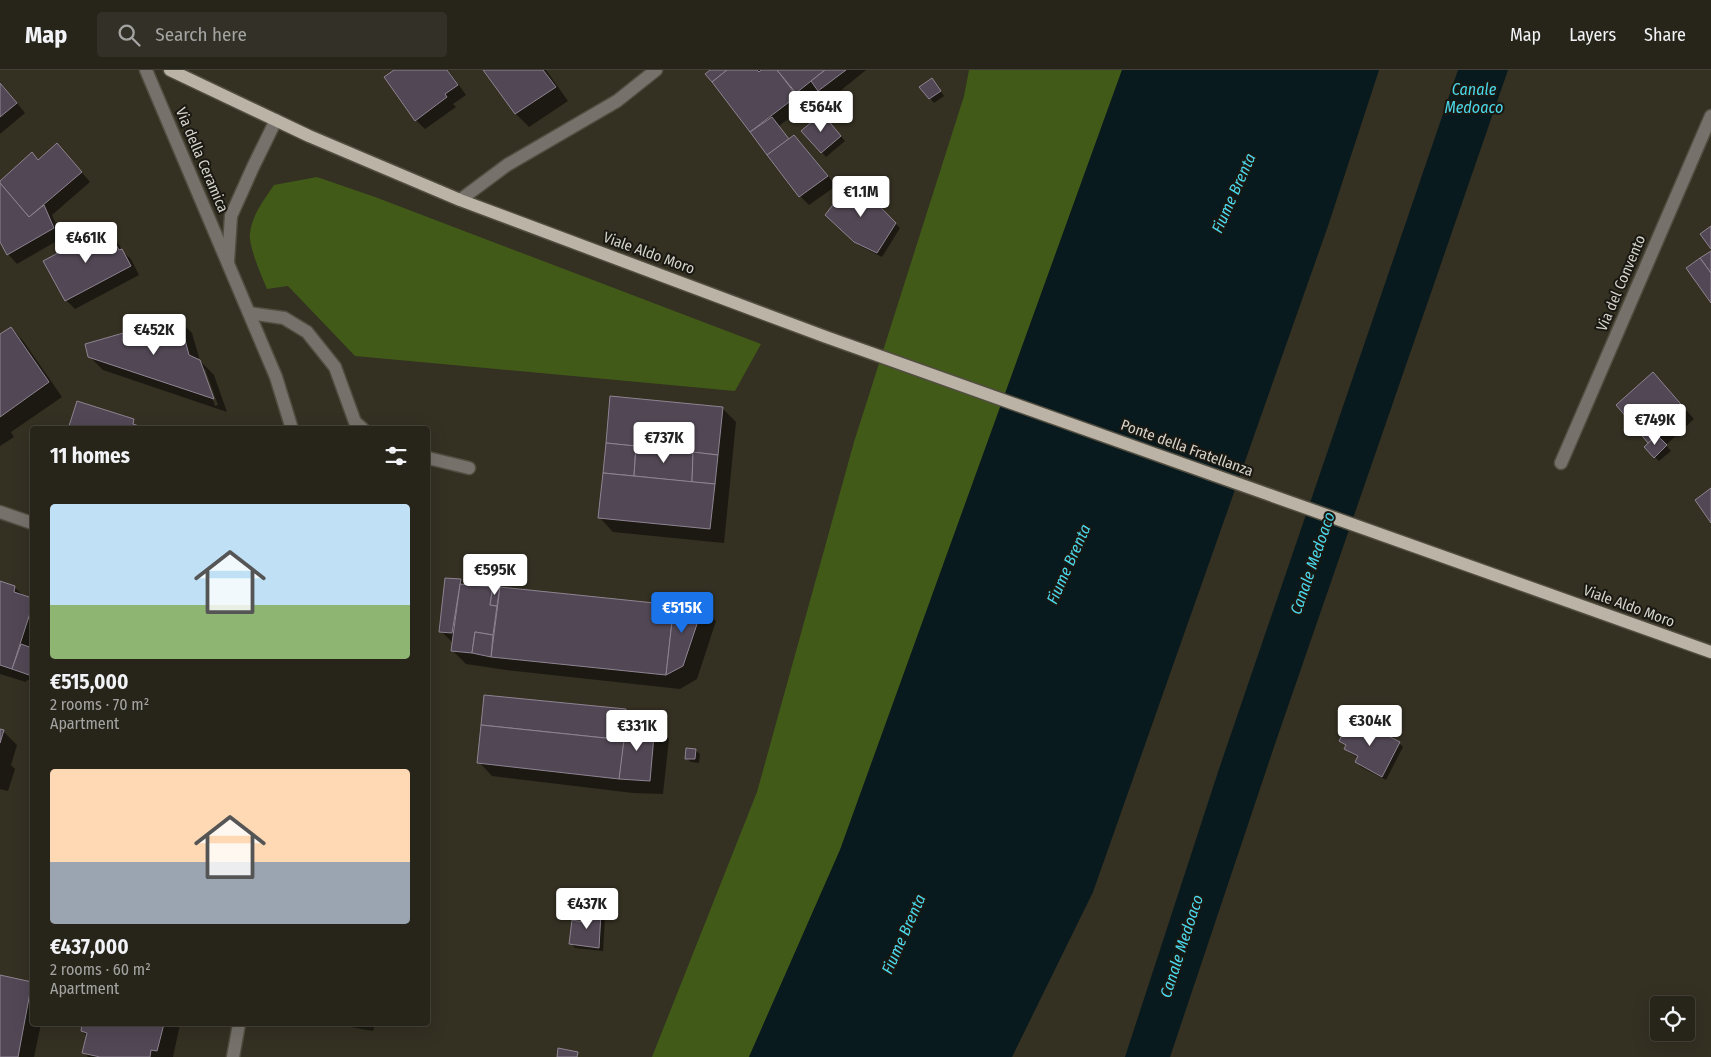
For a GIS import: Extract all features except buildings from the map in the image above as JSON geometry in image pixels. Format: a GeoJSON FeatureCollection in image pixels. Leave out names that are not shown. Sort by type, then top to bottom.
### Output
{"type":"FeatureCollection","features":[{"type":"Feature","properties":{"kind":"main road","name":"Viale Aldo Moro"},"geometry":{"type":"LineString","coordinates":[[170,70],[276,120],[460,200],[826,337]]}},
{"type":"Feature","properties":{"kind":"main road","name":"Ponte della Fratellanza"},"geometry":{"type":"LineString","coordinates":[[826,337],[1537,590]]}},
{"type":"Feature","properties":{"kind":"main road","name":"Viale Aldo Moro"},"geometry":{"type":"LineString","coordinates":[[1537,590],[1711,652]]}},
{"type":"Feature","properties":{"kind":"street","name":"Via della Ceramica"},"geometry":{"type":"LineString","coordinates":[[146,70],[276,377],[291,426]]}},
{"type":"Feature","properties":{"kind":"street"},"geometry":{"type":"LineString","coordinates":[[460,200],[507,165],[617,101],[656,70]]}},
{"type":"Feature","properties":{"kind":"street","name":"Via del Convento"},"geometry":{"type":"LineString","coordinates":[[1561,463],[1711,116]]}},
{"type":"Feature","properties":{"kind":"street","name":"Via della Ceramica"},"geometry":{"type":"LineString","coordinates":[[228,263],[231,216],[276,120]]}},
{"type":"Feature","properties":{"kind":"street"},"geometry":{"type":"LineString","coordinates":[[249,313],[284,318],[307,332],[335,367],[355,422],[360,426]]}},
{"type":"Feature","properties":{"kind":"street"},"geometry":{"type":"LineString","coordinates":[[430,458],[469,468]]}},
{"type":"Feature","properties":{"kind":"street"},"geometry":{"type":"LineString","coordinates":[[0,512],[30,522]]}},
{"type":"Feature","properties":{"kind":"street"},"geometry":{"type":"LineString","coordinates":[[233,1057],[239,1026]]}},
{"type":"Feature","properties":{"kind":"green space"},"geometry":{"type":"Polygon","coordinates":[[[969,70],[1122,70],[840,850],[749,1057],[652,1057],[757,792],[854,442],[964,96],[969,70]]]}},
{"type":"Feature","properties":{"kind":"green space"},"geometry":{"type":"Polygon","coordinates":[[[317,177],[375,197],[761,344],[735,391],[355,356],[288,286],[267,289],[251,246],[250,233],[253,220],[274,185],[317,177]]]}},
{"type":"Feature","properties":{"kind":"water","name":"Fiume Brenta"},"geometry":{"type":"Polygon","coordinates":[[[1122,70],[1379,70],[1328,226],[1093,892],[1012,1057],[749,1057],[840,850],[1122,70]]]}},
{"type":"Feature","properties":{"kind":"water","name":"Canale Medoaco"},"geometry":{"type":"Polygon","coordinates":[[[1458,70],[1508,70],[1276,741],[1170,1057],[1125,1057],[1218,772],[1458,70]]]}}]}
